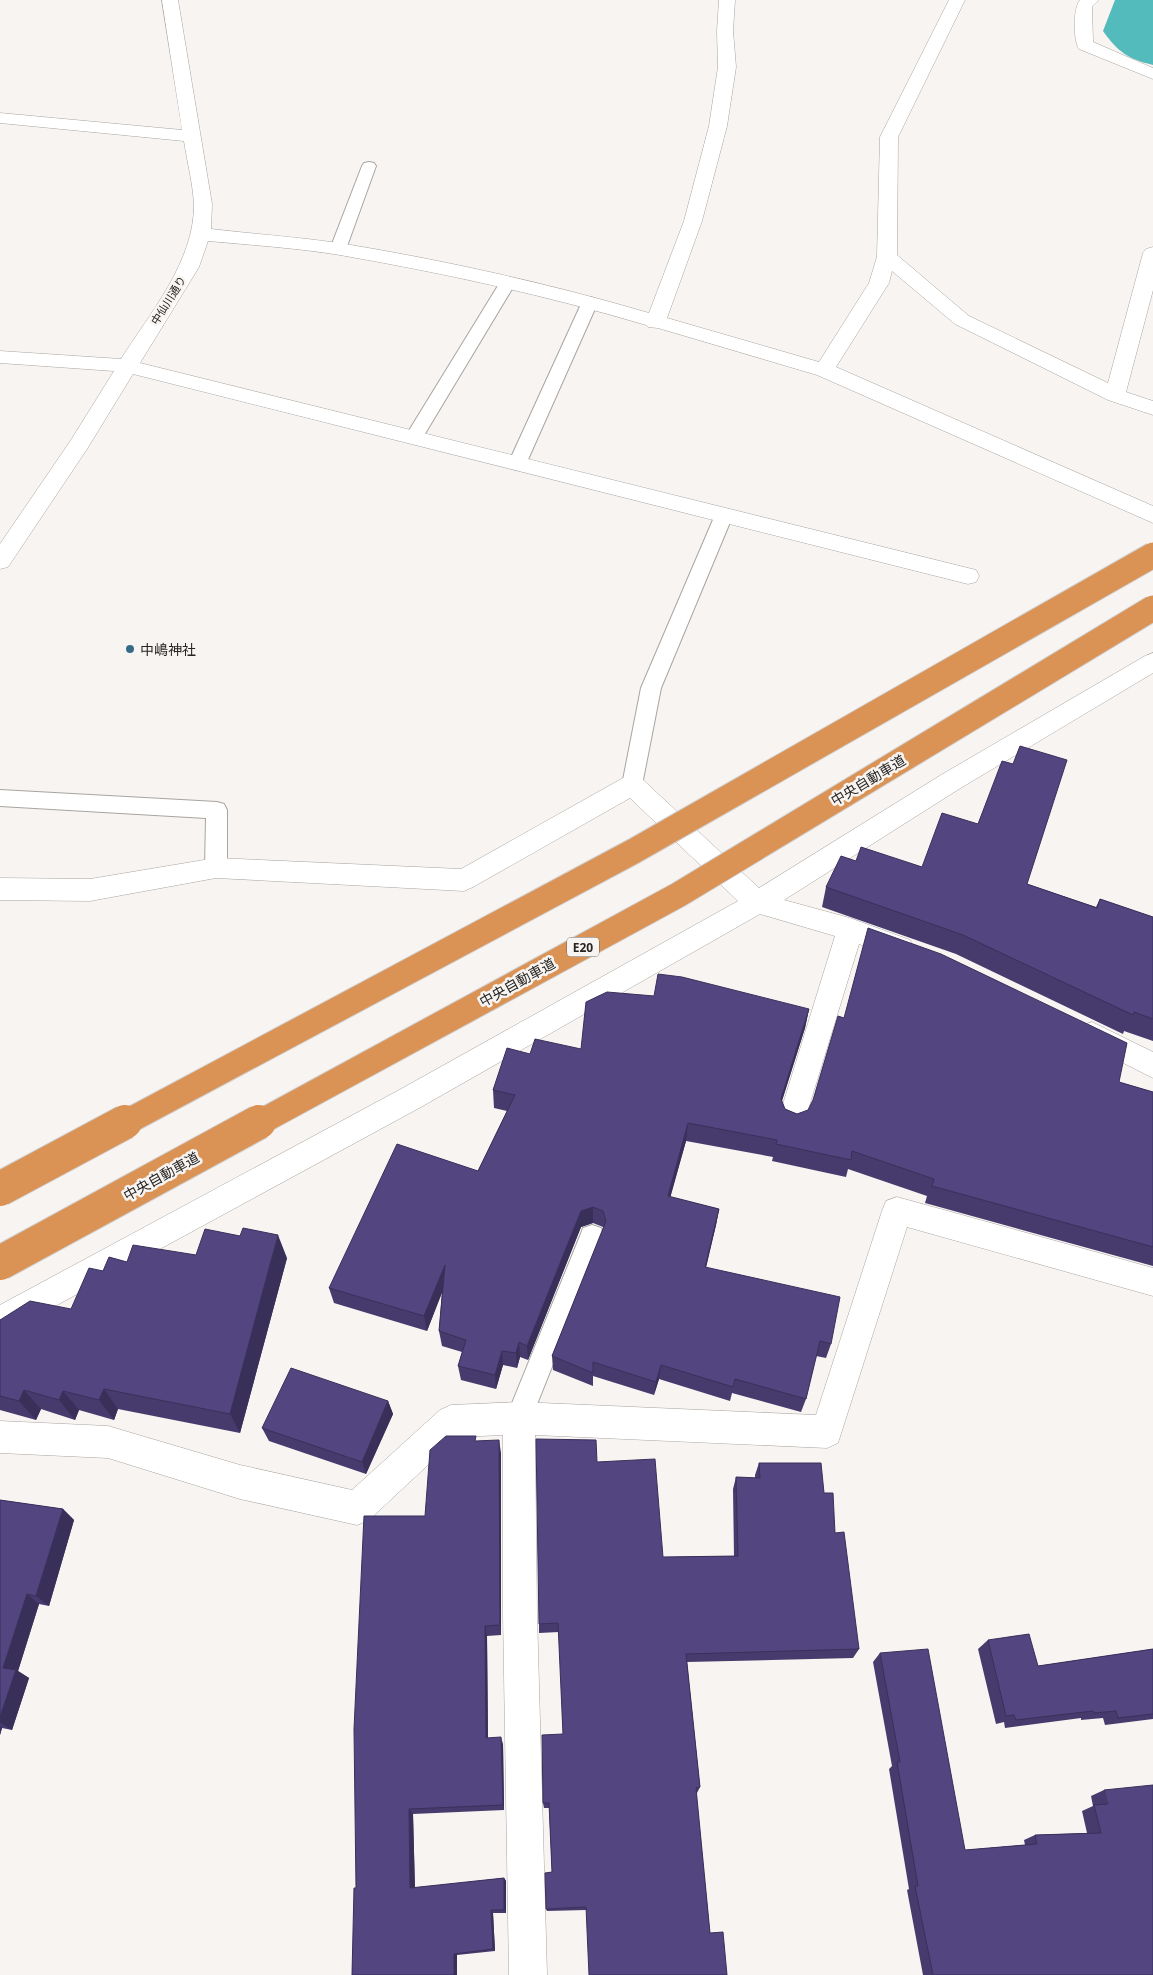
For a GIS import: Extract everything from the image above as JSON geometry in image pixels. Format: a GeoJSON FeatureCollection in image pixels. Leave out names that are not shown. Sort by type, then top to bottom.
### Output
{"type":"FeatureCollection","features":[{"type":"Feature","properties":{"kind":"highway"},"geometry":{"type":"LineString","coordinates":[[0,1189],[634,851],[1153,554]]}},
{"type":"Feature","properties":{"kind":"highway","name":"中央自動車道"},"geometry":{"type":"LineString","coordinates":[[0,1264],[678,895],[1153,608]]}},
{"type":"Feature","properties":{"kind":"street","name":"中仙川通り"},"geometry":{"type":"LineString","coordinates":[[0,561],[79,444],[189,266],[201,234],[203,204],[170,0]]}},
{"type":"Feature","properties":{"kind":"street"},"geometry":{"type":"LineString","coordinates":[[655,323],[693,221],[718,126],[728,67],[725,31],[727,0]]}},
{"type":"Feature","properties":{"kind":"street"},"geometry":{"type":"LineString","coordinates":[[824,370],[879,283],[887,257],[889,137],[957,0]]}},
{"type":"Feature","properties":{"kind":"street"},"geometry":{"type":"LineString","coordinates":[[1091,0],[1084,5],[1085,45],[1153,74]]}},
{"type":"Feature","properties":{"kind":"street"},"geometry":{"type":"LineString","coordinates":[[0,118],[192,136]]}},
{"type":"Feature","properties":{"kind":"street"},"geometry":{"type":"LineString","coordinates":[[201,234],[338,250],[477,275],[507,284],[590,302],[655,323],[824,370],[1153,515]]}},
{"type":"Feature","properties":{"kind":"street"},"geometry":{"type":"LineString","coordinates":[[1115,395],[1153,253]]}},
{"type":"Feature","properties":{"kind":"street"},"geometry":{"type":"LineString","coordinates":[[887,257],[962,320],[1115,395],[1153,408]]}},
{"type":"Feature","properties":{"kind":"street"},"geometry":{"type":"LineString","coordinates":[[0,357],[127,366],[968,576]]}},
{"type":"Feature","properties":{"kind":"street"},"geometry":{"type":"LineString","coordinates":[[0,1321],[411,1098],[757,903],[950,782],[1153,662]]}},
{"type":"Feature","properties":{"kind":"street"},"geometry":{"type":"LineString","coordinates":[[0,889],[90,890],[216,868],[464,880],[632,785],[757,903],[850,929],[919,955]]}},
{"type":"Feature","properties":{"kind":"street"},"geometry":{"type":"LineString","coordinates":[[793,1117],[850,929]]}},
{"type":"Feature","properties":{"kind":"street"},"geometry":{"type":"LineString","coordinates":[[1066,1021],[1153,1066]]}},
{"type":"Feature","properties":{"kind":"street"},"geometry":{"type":"LineString","coordinates":[[0,1437],[108,1442],[240,1482],[358,1508],[451,1421],[519,1418],[827,1432],[897,1212],[1153,1282]]}},
{"type":"Feature","properties":{"kind":"street"},"geometry":{"type":"LineString","coordinates":[[519,1418],[520,1612],[528,1975]]}},
{"type":"Feature","properties":{"kind":"lane"},"geometry":{"type":"LineString","coordinates":[[338,250],[369,166]]}},
{"type":"Feature","properties":{"kind":"lane"},"geometry":{"type":"LineString","coordinates":[[414,437],[507,284]]}},
{"type":"Feature","properties":{"kind":"lane"},"geometry":{"type":"LineString","coordinates":[[517,464],[590,302]]}},
{"type":"Feature","properties":{"kind":"lane"},"geometry":{"type":"LineString","coordinates":[[632,785],[651,688],[724,515]]}},
{"type":"Feature","properties":{"kind":"lane"},"geometry":{"type":"LineString","coordinates":[[0,798],[217,810],[216,868]]}},
{"type":"Feature","properties":{"kind":"lane"},"geometry":{"type":"LineString","coordinates":[[519,1418],[592,1236]]}},
{"type":"Feature","properties":{"kind":"building"},"geometry":{"type":"Polygon","coordinates":[[[1020,746],[1067,760],[1027,884],[1097,908],[1100,899],[1153,917],[1153,1019],[1134,1012],[1133,1015],[963,935],[826,887],[841,856],[856,861],[861,847],[922,867],[942,813],[978,824],[1002,761],[1013,764],[1020,746]]]}},
{"type":"Feature","properties":{"kind":"building"},"geometry":{"type":"Polygon","coordinates":[[[868,928],[941,954],[1127,1043],[1119,1082],[1153,1092],[1153,1247],[932,1186],[934,1179],[852,1151],[851,1160],[776,1144],[777,1140],[688,1123],[668,1196],[719,1209],[705,1267],[840,1297],[831,1344],[820,1341],[806,1399],[735,1379],[733,1387],[661,1365],[656,1382],[593,1362],[593,1373],[552,1356],[606,1221],[603,1211],[593,1207],[581,1211],[527,1346],[519,1342],[516,1353],[502,1351],[495,1375],[458,1366],[466,1340],[439,1331],[445,1265],[424,1316],[329,1288],[397,1144],[478,1171],[515,1095],[493,1090],[507,1048],[530,1054],[535,1039],[581,1049],[586,1002],[607,992],[654,996],[658,974],[682,977],[809,1009],[781,1099],[785,1109],[797,1114],[808,1110],[813,1100],[838,1016],[844,1018],[868,928]]]}},
{"type":"Feature","properties":{"kind":"building"},"geometry":{"type":"Polygon","coordinates":[[[243,1228],[278,1235],[230,1414],[104,1389],[99,1400],[63,1391],[59,1400],[24,1390],[19,1401],[0,1396],[0,1320],[30,1301],[71,1309],[89,1268],[103,1271],[109,1257],[127,1262],[133,1245],[196,1255],[205,1229],[240,1236],[243,1228]]]}},
{"type":"Feature","properties":{"kind":"building"},"geometry":{"type":"Polygon","coordinates":[[[291,1368],[388,1401],[362,1462],[262,1428],[291,1368]]]}},
{"type":"Feature","properties":{"kind":"building"},"geometry":{"type":"Polygon","coordinates":[[[446,1436],[476,1436],[475,1441],[499,1440],[500,1625],[485,1626],[486,1738],[501,1737],[503,1805],[409,1809],[410,1888],[504,1878],[504,1910],[491,1910],[493,1949],[454,1954],[454,1975],[352,1975],[354,1888],[356,1888],[354,1729],[364,1516],[425,1516],[430,1450],[446,1436]]]}},
{"type":"Feature","properties":{"kind":"building"},"geometry":{"type":"Polygon","coordinates":[[[536,1439],[596,1440],[597,1462],[655,1459],[663,1557],[738,1556],[736,1477],[760,1478],[759,1463],[821,1463],[824,1493],[833,1493],[835,1533],[844,1532],[859,1649],[686,1654],[700,1787],[696,1788],[710,1933],[723,1932],[727,1975],[589,1975],[586,1907],[546,1909],[545,1873],[552,1872],[549,1803],[543,1803],[542,1735],[563,1734],[558,1623],[539,1624],[536,1439]]]}},
{"type":"Feature","properties":{"kind":"building"},"geometry":{"type":"Polygon","coordinates":[[[0,1500],[63,1509],[36,1596],[27,1594],[3,1668],[16,1670],[0,1717],[0,1500]]]}},
{"type":"Feature","properties":{"kind":"building"},"geometry":{"type":"Polygon","coordinates":[[[1029,1634],[1038,1666],[1153,1649],[1153,1714],[1118,1718],[1116,1711],[1094,1713],[1093,1711],[1016,1720],[1014,1715],[1006,1716],[988,1640],[1029,1634]]]}},
{"type":"Feature","properties":{"kind":"building"},"geometry":{"type":"Polygon","coordinates":[[[928,1649],[965,1850],[1037,1844],[1035,1835],[1101,1833],[1094,1805],[1108,1804],[1104,1790],[1153,1785],[1153,1975],[933,1975],[915,1886],[918,1886],[897,1762],[900,1762],[880,1653],[928,1649]]]}},
{"type":"Feature","properties":{"kind":"waterway"},"geometry":{"type":"LineString","coordinates":[[1139,0],[1128,31],[1144,46],[1153,50]]}},
{"type":"Feature","properties":{"kind":"place","name":"中嶋神社"},"geometry":{"type":"Point","coordinates":[130,649]}}]}
